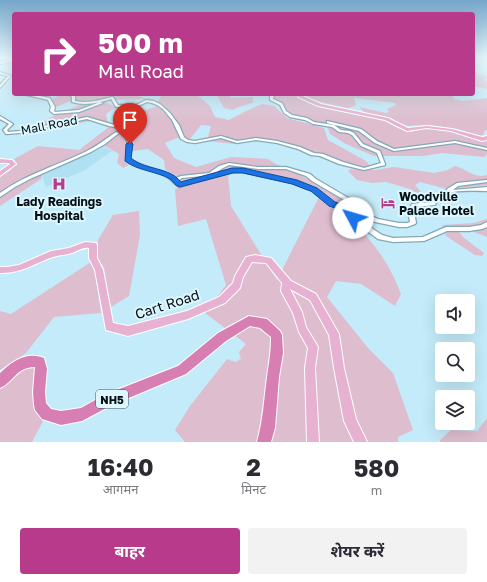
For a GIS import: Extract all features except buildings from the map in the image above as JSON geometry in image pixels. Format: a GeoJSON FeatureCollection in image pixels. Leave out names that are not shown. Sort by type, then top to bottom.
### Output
{"type":"FeatureCollection","features":[{"type":"Feature","properties":{"kind":"highway","name":"NH5"},"geometry":{"type":"LineString","coordinates":[[0,382],[20,363],[31,360],[40,362],[40,405],[47,414],[61,418],[82,414],[108,400],[182,370],[222,337],[249,320],[263,323],[276,335],[277,353],[264,442]]}},
{"type":"Feature","properties":{"kind":"main road"},"geometry":{"type":"LineString","coordinates":[[299,96],[320,105],[386,119],[407,130],[427,127],[452,130],[482,139],[487,138]]}},
{"type":"Feature","properties":{"kind":"main road"},"geometry":{"type":"LineString","coordinates":[[0,161],[10,161],[13,164],[0,174]]}},
{"type":"Feature","properties":{"kind":"main road","name":"Cart Road"},"geometry":{"type":"LineString","coordinates":[[0,270],[9,271],[23,267],[54,253],[70,251],[83,243],[93,245],[93,258],[99,270],[109,327],[128,331],[188,315],[222,300],[237,286],[239,276],[249,259],[255,258],[268,260],[286,282],[313,297],[334,334],[339,368],[350,421],[362,442]]}},
{"type":"Feature","properties":{"kind":"main road","name":"Cart Road"},"geometry":{"type":"LineString","coordinates":[[286,282],[285,291],[297,312],[302,329],[313,347],[310,368],[313,442]]}},
{"type":"Feature","properties":{"kind":"street"},"geometry":{"type":"LineString","coordinates":[[0,87],[8,79]]}},
{"type":"Feature","properties":{"kind":"street"},"geometry":{"type":"LineString","coordinates":[[36,96],[50,99],[49,102],[53,107],[52,111],[54,114],[79,111],[109,101],[118,106],[135,106],[146,101],[152,101],[159,103],[165,108],[180,132],[182,138],[187,141],[195,142],[221,137],[237,142],[256,140],[270,141],[299,148],[364,170],[383,164],[379,152],[362,145],[353,134],[340,131],[333,126],[313,123],[306,119]]}},
{"type":"Feature","properties":{"kind":"street"},"geometry":{"type":"LineString","coordinates":[[73,96],[73,101],[76,103],[112,98],[116,104]]}},
{"type":"Feature","properties":{"kind":"street"},"geometry":{"type":"LineString","coordinates":[[272,96],[271,99],[281,104],[285,112],[291,116],[344,125],[360,130],[376,142],[394,150],[455,142],[487,149]]}},
{"type":"Feature","properties":{"kind":"street","name":"Mall Road"},"geometry":{"type":"LineString","coordinates":[[0,117],[11,124],[5,130],[7,133],[20,132],[87,118],[110,125],[122,126],[130,144],[128,159],[136,165],[161,171],[176,180],[180,185],[237,170],[294,182],[314,190],[332,204],[341,207],[353,218],[374,233],[393,240],[424,239],[446,229],[469,229],[482,227],[487,224]]}},
{"type":"Feature","properties":{"kind":"street"},"geometry":{"type":"LineString","coordinates":[[0,195],[34,175],[65,163],[106,142],[117,133]]}},
{"type":"Feature","properties":{"kind":"street"},"geometry":{"type":"LineString","coordinates":[[176,180],[210,174],[229,164],[258,168],[294,169],[308,175],[355,204],[367,216],[377,221],[403,225],[413,223],[411,211],[414,205],[433,204],[437,197],[457,185],[487,181]]}},
{"type":"Feature","properties":{"kind":"street"},"geometry":{"type":"LineString","coordinates":[[446,192],[467,189],[487,189]]}},
{"type":"Feature","properties":{"kind":"shaded area"},"geometry":{"type":"Polygon","coordinates":[[[475,79],[486,79],[484,80],[487,81],[487,89],[475,86],[475,79]]]}},
{"type":"Feature","properties":{"kind":"shaded area"},"geometry":{"type":"Polygon","coordinates":[[[58,96],[70,96],[71,101],[56,107],[52,100],[58,96]]]}},
{"type":"Feature","properties":{"kind":"shaded area"},"geometry":{"type":"Polygon","coordinates":[[[76,96],[138,96],[147,99],[117,100],[113,97],[88,102],[75,100],[76,96]]]}},
{"type":"Feature","properties":{"kind":"shaded area"},"geometry":{"type":"Polygon","coordinates":[[[161,96],[198,96],[210,106],[215,117],[229,120],[262,104],[274,106],[287,118],[324,128],[328,140],[366,161],[370,166],[363,168],[279,141],[257,138],[235,144],[207,141],[211,126],[201,125],[190,139],[177,138],[165,143],[174,158],[196,167],[231,157],[268,159],[299,174],[353,204],[353,213],[334,202],[318,188],[300,182],[240,168],[183,182],[165,169],[164,160],[148,149],[133,151],[134,143],[124,126],[130,115],[155,107],[161,96]]]}},
{"type":"Feature","properties":{"kind":"shaded area"},"geometry":{"type":"Polygon","coordinates":[[[216,96],[230,96],[231,98],[253,97],[253,102],[233,110],[224,108],[216,96]]]}},
{"type":"Feature","properties":{"kind":"shaded area"},"geometry":{"type":"Polygon","coordinates":[[[274,96],[298,96],[321,107],[384,120],[397,128],[411,132],[427,128],[454,132],[487,140],[487,154],[484,157],[442,153],[423,156],[374,156],[346,144],[330,134],[327,125],[287,112],[273,99],[274,96]]]}},
{"type":"Feature","properties":{"kind":"shaded area"},"geometry":{"type":"Polygon","coordinates":[[[452,96],[454,99],[463,101],[487,98],[487,130],[480,136],[457,129],[431,125],[403,126],[385,118],[365,113],[359,107],[386,113],[389,112],[387,109],[396,105],[395,103],[354,98],[356,105],[347,108],[304,97],[452,96]]]}},
{"type":"Feature","properties":{"kind":"shaded area"},"geometry":{"type":"Polygon","coordinates":[[[103,101],[116,107],[106,114],[108,122],[106,123],[96,120],[74,124],[69,121],[22,129],[23,127],[42,123],[49,118],[84,103],[103,101]]]}},
{"type":"Feature","properties":{"kind":"shaded area"},"geometry":{"type":"Polygon","coordinates":[[[109,127],[120,128],[127,149],[124,160],[129,165],[123,168],[117,163],[119,154],[105,146],[43,174],[41,179],[0,206],[0,176],[7,173],[17,164],[14,159],[38,146],[79,150],[109,127]]]}},
{"type":"Feature","properties":{"kind":"shaded area"},"geometry":{"type":"Polygon","coordinates":[[[104,147],[112,151],[85,170],[46,187],[43,179],[44,174],[104,147]]]}},
{"type":"Feature","properties":{"kind":"shaded area"},"geometry":{"type":"Polygon","coordinates":[[[455,166],[474,175],[487,175],[487,185],[447,189],[420,182],[415,185],[421,192],[417,193],[410,189],[386,182],[372,183],[357,180],[348,171],[351,169],[376,170],[394,167],[434,173],[448,170],[455,166]]]}},
{"type":"Feature","properties":{"kind":"shaded area"},"geometry":{"type":"Polygon","coordinates":[[[228,175],[231,206],[277,280],[319,197],[358,227],[378,250],[394,278],[401,294],[395,306],[361,284],[336,281],[327,297],[368,348],[393,373],[413,430],[398,437],[398,442],[185,442],[175,430],[190,406],[227,359],[235,362],[241,359],[239,352],[246,344],[205,313],[226,285],[206,219],[178,226],[175,189],[228,175]]]}},
{"type":"Feature","properties":{"kind":"shaded area"},"geometry":{"type":"Polygon","coordinates":[[[139,211],[140,235],[129,296],[111,307],[104,268],[97,256],[98,240],[113,215],[139,211]]]}},
{"type":"Feature","properties":{"kind":"shaded area"},"geometry":{"type":"Polygon","coordinates":[[[487,219],[487,237],[461,227],[455,227],[464,238],[484,253],[482,256],[475,255],[446,236],[442,225],[474,223],[487,219]]]}},
{"type":"Feature","properties":{"kind":"shaded area"},"geometry":{"type":"Polygon","coordinates":[[[91,262],[95,273],[101,313],[54,317],[26,353],[0,370],[0,311],[11,314],[91,262]]]}},
{"type":"Feature","properties":{"kind":"shaded area"},"geometry":{"type":"Polygon","coordinates":[[[38,364],[37,406],[43,421],[32,442],[0,442],[0,385],[10,373],[38,364]]]}},
{"type":"Feature","properties":{"kind":"shaded area"},"geometry":{"type":"Polygon","coordinates":[[[487,418],[487,442],[440,442],[440,440],[451,430],[477,431],[487,418]]]}},
{"type":"Feature","properties":{"kind":"place","name":"Lady Readings Hospital"},"geometry":{"type":"Point","coordinates":[59,184]}},
{"type":"Feature","properties":{"kind":"place","name":"Woodville Palace Hotel"},"geometry":{"type":"Point","coordinates":[388,203]}},
{"type":"Feature","properties":{"kind":"route"},"geometry":{"type":"LineString","coordinates":[[130,144],[128,159],[136,165],[161,171],[175,179],[180,185],[232,170],[243,171],[301,184],[314,190],[332,204],[341,207],[353,218]]}}]}
